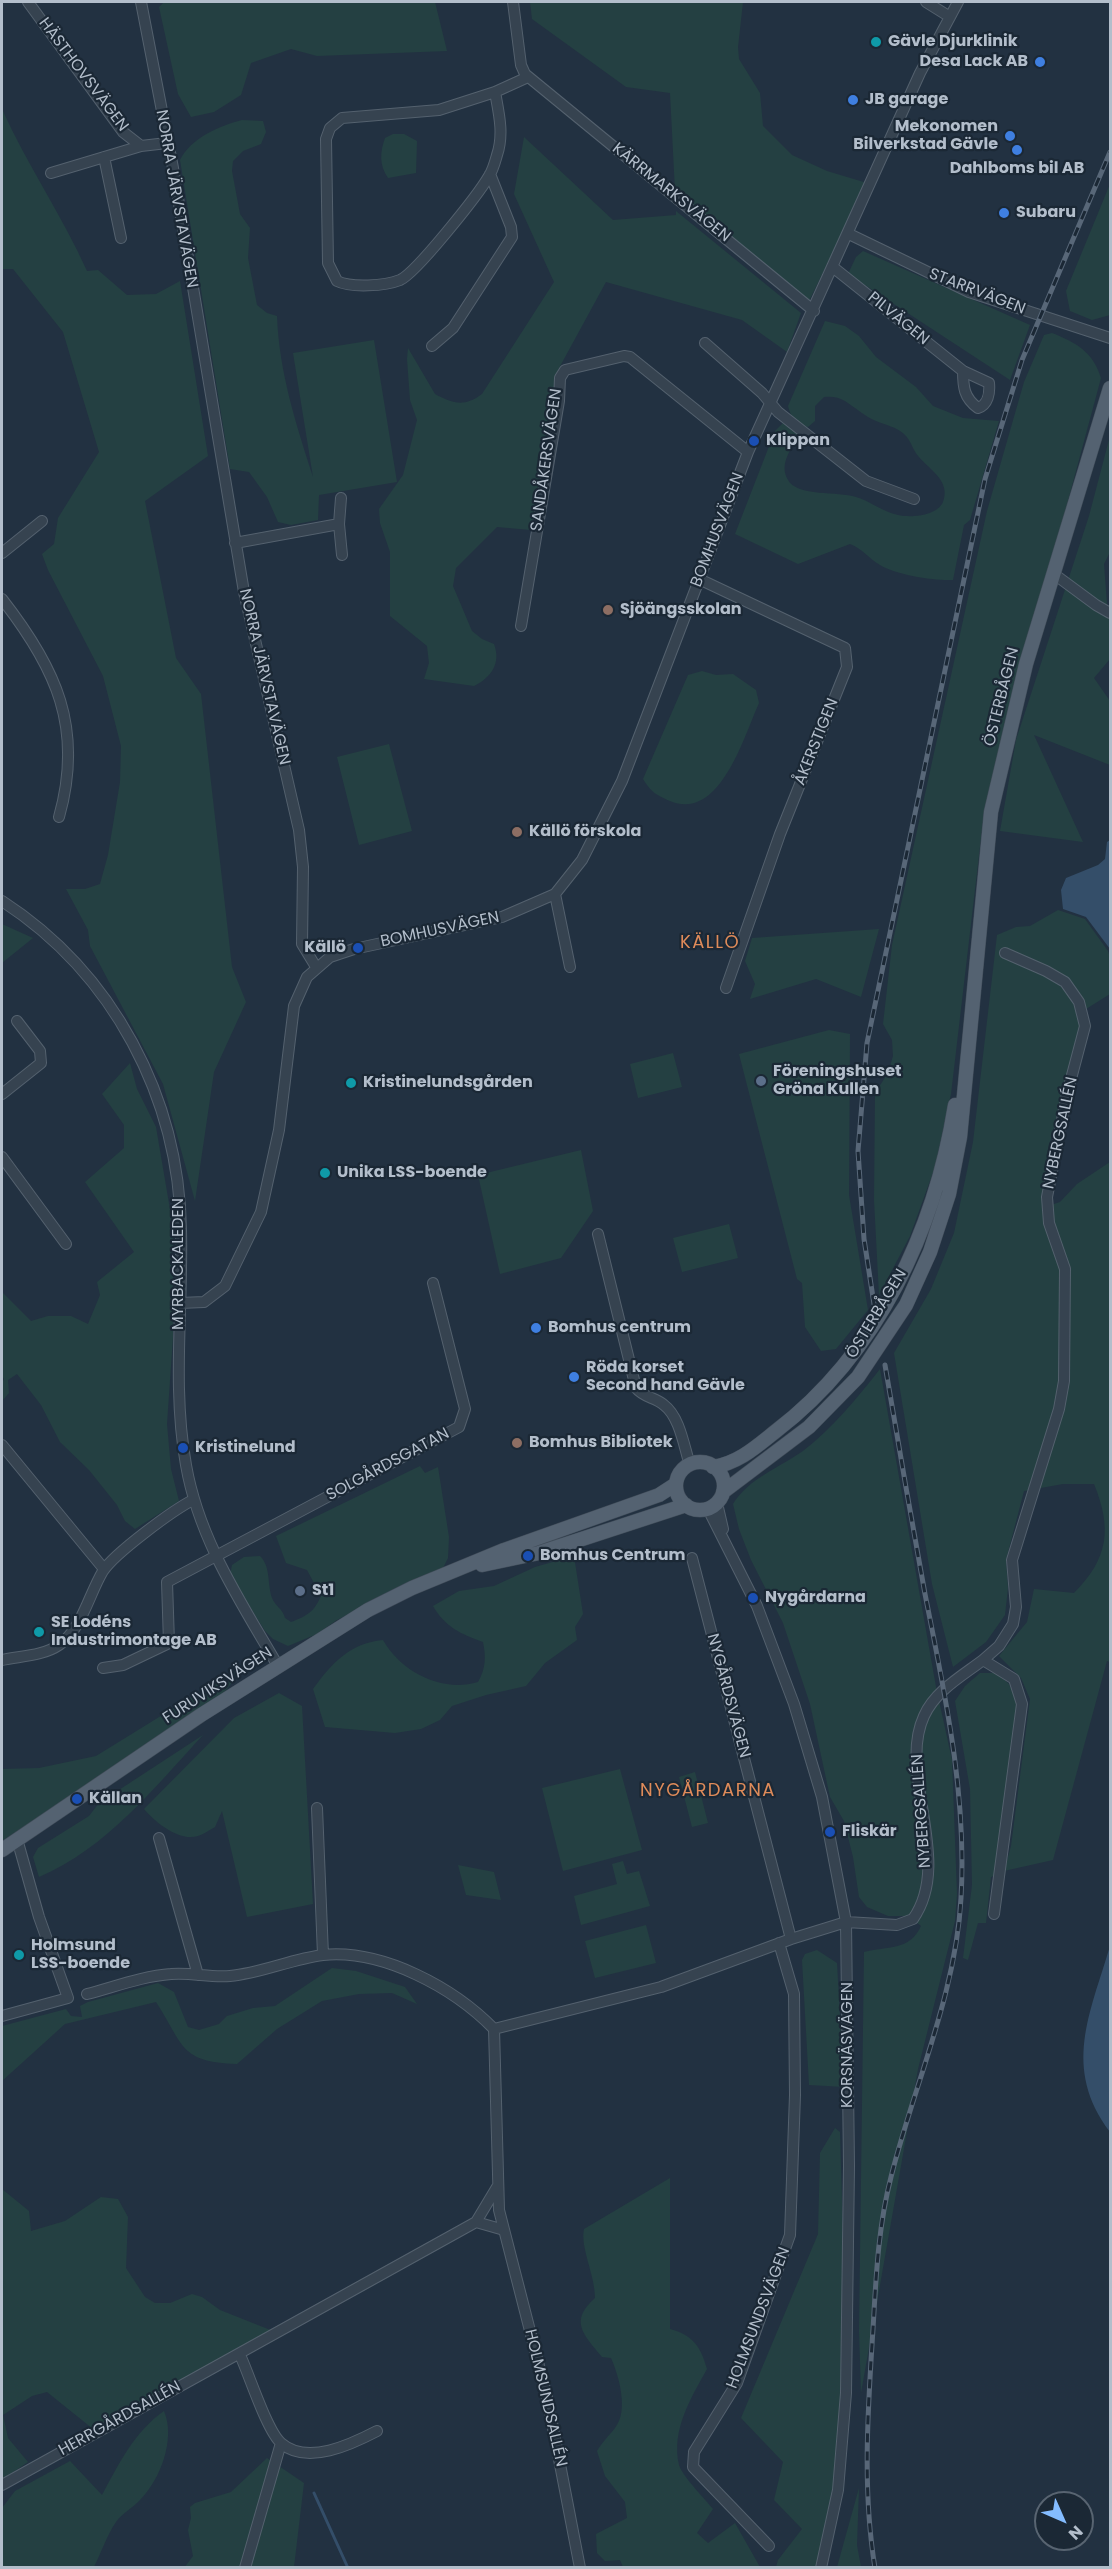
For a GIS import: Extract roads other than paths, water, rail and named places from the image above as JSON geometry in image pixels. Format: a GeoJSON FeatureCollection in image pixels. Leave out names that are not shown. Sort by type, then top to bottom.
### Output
{"type":"FeatureCollection","features":[{"type":"Feature","properties":{"kind":"main road","name":"ÖSTERBÅGEN"},"geometry":{"type":"LineString","coordinates":[[716,1501],[786,1446],[832,1405],[858,1377],[906,1305],[930,1252],[949,1194],[960,1137],[969,1023],[991,812],[1026,664],[1110,388]]}},
{"type":"Feature","properties":{"kind":"main road","name":"ÖSTERBÅGEN"},"geometry":{"type":"LineString","coordinates":[[713,1467],[732,1462],[747,1453],[821,1392],[869,1333],[889,1299],[920,1234],[933,1195],[955,1110],[969,1023]]}},
{"type":"Feature","properties":{"kind":"main road"},"geometry":{"type":"LineString","coordinates":[[703,1463],[713,1467],[721,1475],[716,1501],[697,1510],[686,1505],[679,1497],[676,1484],[680,1473],[690,1465],[703,1463]]}},
{"type":"Feature","properties":{"kind":"main road","name":"FURUVIKSVÄGEN"},"geometry":{"type":"LineString","coordinates":[[2,1850],[278,1666],[368,1610],[504,1550],[659,1495],[676,1484]]}},
{"type":"Feature","properties":{"kind":"main road","name":"FURUVIKSVÄGEN"},"geometry":{"type":"LineString","coordinates":[[462,1568],[539,1553],[686,1505]]}},
{"type":"Feature","properties":{"kind":"street","name":"HÄSTHOVSVÄGEN"},"geometry":{"type":"LineString","coordinates":[[28,2],[115,123],[141,146]]}},
{"type":"Feature","properties":{"kind":"street","name":"NORRA JÄRVSTAVÄGEN"},"geometry":{"type":"LineString","coordinates":[[141,2],[235,543],[258,660],[299,830],[303,867],[302,944],[316,967]]}},
{"type":"Feature","properties":{"kind":"street"},"geometry":{"type":"LineString","coordinates":[[495,92],[501,140],[490,174],[425,255],[401,280],[349,285],[337,280],[330,272],[328,263],[326,140],[333,123],[342,118],[439,110],[495,92],[528,77],[521,65],[513,2]]}},
{"type":"Feature","properties":{"kind":"street"},"geometry":{"type":"LineString","coordinates":[[926,2],[950,17]]}},
{"type":"Feature","properties":{"kind":"street","name":"BOMHUSVÄGEN"},"geometry":{"type":"LineString","coordinates":[[316,967],[330,957],[354,949],[502,917],[555,894],[582,860],[622,781],[748,453],[834,268],[920,73],[958,2]]}},
{"type":"Feature","properties":{"kind":"street","name":"KÄRRMARKSVÄGEN"},"geometry":{"type":"LineString","coordinates":[[528,77],[814,311]]}},
{"type":"Feature","properties":{"kind":"street","name":"HÄSTHOVSVÄGEN"},"geometry":{"type":"LineString","coordinates":[[51,173],[141,146],[167,143]]}},
{"type":"Feature","properties":{"kind":"street"},"geometry":{"type":"LineString","coordinates":[[104,157],[121,238]]}},
{"type":"Feature","properties":{"kind":"street"},"geometry":{"type":"LineString","coordinates":[[432,346],[453,328],[512,237],[511,227],[490,174]]}},
{"type":"Feature","properties":{"kind":"street","name":"STARRVÄGEN"},"geometry":{"type":"LineString","coordinates":[[849,234],[969,292],[1110,338]]}},
{"type":"Feature","properties":{"kind":"street","name":"PILVÄGEN"},"geometry":{"type":"LineString","coordinates":[[834,268],[963,371]]}},
{"type":"Feature","properties":{"kind":"street"},"geometry":{"type":"LineString","coordinates":[[705,342],[770,404],[866,482],[914,500]]}},
{"type":"Feature","properties":{"kind":"street","name":"SANDÅKERSVÄGEN"},"geometry":{"type":"LineString","coordinates":[[521,626],[559,401],[559,382],[565,370],[624,356],[630,357],[748,453]]}},
{"type":"Feature","properties":{"kind":"street"},"geometry":{"type":"LineString","coordinates":[[340,498],[339,524],[342,555]]}},
{"type":"Feature","properties":{"kind":"street"},"geometry":{"type":"LineString","coordinates":[[2,553],[42,521]]}},
{"type":"Feature","properties":{"kind":"street"},"geometry":{"type":"LineString","coordinates":[[235,543],[339,524]]}},
{"type":"Feature","properties":{"kind":"street"},"geometry":{"type":"LineString","coordinates":[[1054,574],[1110,612]]}},
{"type":"Feature","properties":{"kind":"street","name":"ÅKERSTIGEN"},"geometry":{"type":"LineString","coordinates":[[699,579],[845,648],[848,656],[847,667],[780,834],[726,988]]}},
{"type":"Feature","properties":{"kind":"street"},"geometry":{"type":"LineString","coordinates":[[2,599],[39,650],[57,692],[64,719],[68,756],[66,792],[59,817]]}},
{"type":"Feature","properties":{"kind":"street"},"geometry":{"type":"LineString","coordinates":[[555,894],[570,966]]}},
{"type":"Feature","properties":{"kind":"street","name":"MYRBACKALEDEN"},"geometry":{"type":"LineString","coordinates":[[2,901],[52,939],[96,986],[122,1022],[149,1076],[163,1112],[177,1177],[181,1229],[178,1398],[185,1456],[194,1500],[216,1556],[278,1666]]}},
{"type":"Feature","properties":{"kind":"street","name":"NYBERGSALLÉN"},"geometry":{"type":"LineString","coordinates":[[846,1923],[906,1924],[918,1912],[926,1886],[929,1855],[917,1747],[920,1727],[924,1715],[944,1689],[999,1646],[1012,1624],[1016,1607],[1012,1560],[1059,1409],[1064,1381],[1065,1269],[1049,1222],[1047,1197],[1067,1094],[1085,1026],[1079,1002],[1065,982],[1005,953]]}},
{"type":"Feature","properties":{"kind":"street"},"geometry":{"type":"LineString","coordinates":[[180,1303],[204,1302],[218,1293],[235,1270],[256,1225],[265,1198],[279,1130],[294,1006],[300,988],[316,967]]}},
{"type":"Feature","properties":{"kind":"street"},"geometry":{"type":"LineString","coordinates":[[2,1094],[41,1064],[40,1052],[17,1021]]}},
{"type":"Feature","properties":{"kind":"street"},"geometry":{"type":"LineString","coordinates":[[2,1157],[66,1244]]}},
{"type":"Feature","properties":{"kind":"street"},"geometry":{"type":"LineString","coordinates":[[598,1234],[636,1388],[642,1394],[669,1409],[674,1417],[690,1465]]}},
{"type":"Feature","properties":{"kind":"street","name":"SOLGÅRDSGATAN"},"geometry":{"type":"LineString","coordinates":[[103,1668],[123,1665],[169,1643],[167,1582],[459,1426],[465,1409],[433,1283]]}},
{"type":"Feature","properties":{"kind":"street"},"geometry":{"type":"LineString","coordinates":[[2,1445],[104,1569]]}},
{"type":"Feature","properties":{"kind":"street"},"geometry":{"type":"LineString","coordinates":[[4,1657],[46,1651],[62,1643],[78,1620],[104,1569],[168,1515],[194,1500]]}},
{"type":"Feature","properties":{"kind":"street","name":"KORSNÄSVÄGEN"},"geometry":{"type":"LineString","coordinates":[[716,1501],[725,1541],[765,1626],[797,1714],[822,1797],[846,1923],[849,2166],[846,2393],[838,2490],[821,2568]]}},
{"type":"Feature","properties":{"kind":"street","name":"NYGÅRDSVÄGEN"},"geometry":{"type":"LineString","coordinates":[[692,1558],[791,1939]]}},
{"type":"Feature","properties":{"kind":"street"},"geometry":{"type":"LineString","coordinates":[[983,1660],[1014,1679],[1022,1704],[1012,1792],[997,1876],[994,1914]]}},
{"type":"Feature","properties":{"kind":"street"},"geometry":{"type":"LineString","coordinates":[[317,1808],[323,1955]]}},
{"type":"Feature","properties":{"kind":"street"},"geometry":{"type":"LineString","coordinates":[[159,1838],[198,1975]]}},
{"type":"Feature","properties":{"kind":"street"},"geometry":{"type":"LineString","coordinates":[[2,2016],[68,1998],[39,1917],[17,1839]]}},
{"type":"Feature","properties":{"kind":"street"},"geometry":{"type":"LineString","coordinates":[[87,1994],[163,1975],[232,1976],[323,1955],[361,1958],[416,1975],[460,1998],[494,2029],[661,1987],[779,1943],[846,1923]]}},
{"type":"Feature","properties":{"kind":"street","name":"HOLMSUNDSVÄGEN"},"geometry":{"type":"LineString","coordinates":[[769,2546],[693,2467],[694,2452],[737,2383],[790,2235],[795,2095],[794,1994],[779,1943]]}},
{"type":"Feature","properties":{"kind":"street","name":"HOLMSUNDSALLÉN"},"geometry":{"type":"LineString","coordinates":[[494,2029],[498,2187],[504,2230],[547,2397],[580,2568]]}},
{"type":"Feature","properties":{"kind":"street"},"geometry":{"type":"LineString","coordinates":[[498,2187],[476,2222],[504,2230]]}},
{"type":"Feature","properties":{"kind":"street","name":"HERRGÅRDSALLÉN"},"geometry":{"type":"LineString","coordinates":[[2,2485],[476,2222]]}},
{"type":"Feature","properties":{"kind":"street"},"geometry":{"type":"LineString","coordinates":[[240,2355],[272,2430],[281,2443],[293,2451],[306,2453],[324,2451],[360,2440],[377,2431]]}},
{"type":"Feature","properties":{"kind":"street"},"geometry":{"type":"LineString","coordinates":[[245,2568],[281,2443]]}},
{"type":"Feature","properties":{"kind":"water"},"geometry":{"type":"Polygon","coordinates":[[[1110,840],[1110,949],[1086,917],[1063,909],[1061,890],[1066,878],[1098,865],[1105,859],[1107,842],[1110,840]]]}},
{"type":"Feature","properties":{"kind":"water"},"geometry":{"type":"Polygon","coordinates":[[[1110,1946],[1110,2132],[1095,2108],[1087,2086],[1084,2040],[1110,1946]]]}},
{"type":"Feature","properties":{"kind":"waterway"},"geometry":{"type":"LineString","coordinates":[[314,2493],[348,2568]]}},
{"type":"Feature","properties":{"kind":"railway"},"geometry":{"type":"LineString","coordinates":[[874,1304],[864,1239],[858,1151],[867,1043],[985,479],[1022,360],[1110,152]]}},
{"type":"Feature","properties":{"kind":"railway"},"geometry":{"type":"LineString","coordinates":[[875,2568],[868,2508],[867,2448],[880,2234],[900,2143],[933,2039],[951,1969],[961,1898],[962,1859],[961,1821],[953,1745],[885,1365]]}},
{"type":"Feature","properties":{"kind":"place","name":"Gävle Djurklinik"},"geometry":{"type":"Point","coordinates":[876,42]}},
{"type":"Feature","properties":{"kind":"place","name":"Desa Lack AB"},"geometry":{"type":"Point","coordinates":[1040,62]}},
{"type":"Feature","properties":{"kind":"place","name":"JB garage"},"geometry":{"type":"Point","coordinates":[853,100]}},
{"type":"Feature","properties":{"kind":"place","name":"Mekonomen Bilverkstad Gävle"},"geometry":{"type":"Point","coordinates":[1010,136]}},
{"type":"Feature","properties":{"kind":"place","name":"Dahlboms bil AB"},"geometry":{"type":"Point","coordinates":[1017,150]}},
{"type":"Feature","properties":{"kind":"place","name":"Subaru"},"geometry":{"type":"Point","coordinates":[1004,213]}},
{"type":"Feature","properties":{"kind":"place","name":"Klippan"},"geometry":{"type":"Point","coordinates":[754,441]}},
{"type":"Feature","properties":{"kind":"place","name":"Sjöängsskolan"},"geometry":{"type":"Point","coordinates":[608,610]}},
{"type":"Feature","properties":{"kind":"place","name":"Källö förskola"},"geometry":{"type":"Point","coordinates":[517,832]}},
{"type":"Feature","properties":{"kind":"place","name":"Källö"},"geometry":{"type":"Point","coordinates":[358,948]}},
{"type":"Feature","properties":{"kind":"place","name":"Föreningshuset Gröna Kullen"},"geometry":{"type":"Point","coordinates":[761,1081]}},
{"type":"Feature","properties":{"kind":"place","name":"Kristinelundsgården"},"geometry":{"type":"Point","coordinates":[351,1083]}},
{"type":"Feature","properties":{"kind":"place","name":"Unika LSS-boende"},"geometry":{"type":"Point","coordinates":[325,1173]}},
{"type":"Feature","properties":{"kind":"place","name":"Bomhus centrum"},"geometry":{"type":"Point","coordinates":[536,1328]}},
{"type":"Feature","properties":{"kind":"place","name":"Röda korset Second hand Gävle"},"geometry":{"type":"Point","coordinates":[574,1377]}},
{"type":"Feature","properties":{"kind":"place","name":"Bomhus Bibliotek"},"geometry":{"type":"Point","coordinates":[517,1443]}},
{"type":"Feature","properties":{"kind":"place","name":"Kristinelund"},"geometry":{"type":"Point","coordinates":[183,1448]}},
{"type":"Feature","properties":{"kind":"place","name":"Bomhus Centrum"},"geometry":{"type":"Point","coordinates":[528,1556]}},
{"type":"Feature","properties":{"kind":"place","name":"St1"},"geometry":{"type":"Point","coordinates":[300,1591]}},
{"type":"Feature","properties":{"kind":"place","name":"Nygårdarna"},"geometry":{"type":"Point","coordinates":[753,1598]}},
{"type":"Feature","properties":{"kind":"place","name":"SE Lodéns Industrimontage AB"},"geometry":{"type":"Point","coordinates":[39,1632]}},
{"type":"Feature","properties":{"kind":"place","name":"Källan"},"geometry":{"type":"Point","coordinates":[77,1799]}},
{"type":"Feature","properties":{"kind":"place","name":"Fliskär"},"geometry":{"type":"Point","coordinates":[830,1832]}},
{"type":"Feature","properties":{"kind":"place","name":"Holmsund LSS-boende"},"geometry":{"type":"Point","coordinates":[19,1955]}},
{"type":"Feature","properties":{"kind":"district","name":"KÄLLÖ"},"geometry":{"type":"Point","coordinates":[710,943]}},
{"type":"Feature","properties":{"kind":"district","name":"NYGÅRDARNA"},"geometry":{"type":"Point","coordinates":[708,1791]}}]}
